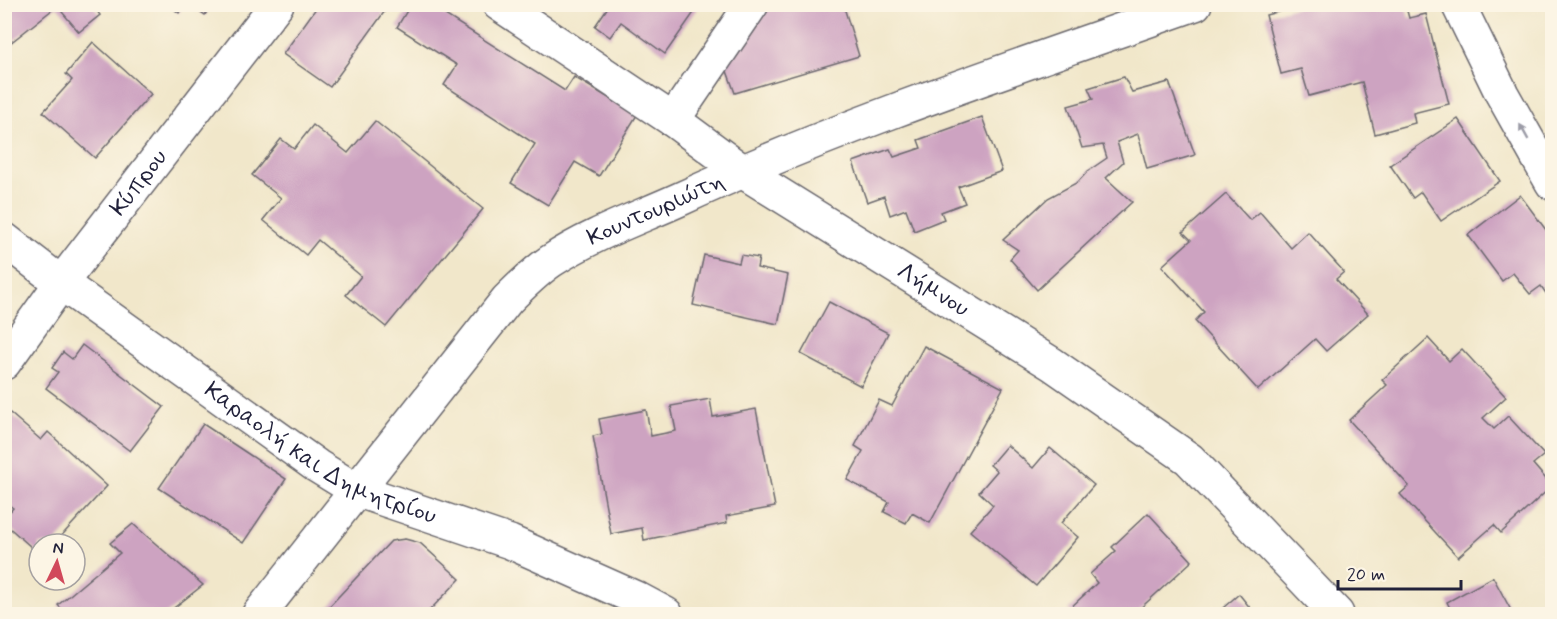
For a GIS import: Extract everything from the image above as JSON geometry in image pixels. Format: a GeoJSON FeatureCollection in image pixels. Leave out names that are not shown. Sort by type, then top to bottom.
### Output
{"type":"FeatureCollection","features":[{"type":"Feature","properties":{"kind":"street","name":"Κύπρου"},"geometry":{"type":"LineString","coordinates":[[4,363],[61,283],[277,4]]}},
{"type":"Feature","properties":{"kind":"street","name":"Λήμνου"},"geometry":{"type":"LineString","coordinates":[[500,4],[673,120],[741,171],[1052,364],[1190,459],[1337,615]]}},
{"type":"Feature","properties":{"kind":"street"},"geometry":{"type":"LineString","coordinates":[[673,120],[752,4]]}},
{"type":"Feature","properties":{"kind":"street","name":"Κουντουριώτη"},"geometry":{"type":"LineString","coordinates":[[259,615],[507,300],[526,281],[552,261],[579,245],[741,171],[947,92],[1196,4]]}},
{"type":"Feature","properties":{"kind":"street"},"geometry":{"type":"LineString","coordinates":[[1458,4],[1502,94],[1552,183]]}},
{"type":"Feature","properties":{"kind":"street","name":"Καραολή και Δημητρίου"},"geometry":{"type":"LineString","coordinates":[[4,239],[61,283],[317,466],[356,490],[510,542],[638,599],[666,615]]}},
{"type":"Feature","properties":{"kind":"building"},"geometry":{"type":"Polygon","coordinates":[[[4,4],[92,4],[100,15],[79,32],[57,6],[4,48],[4,4]]]}},
{"type":"Feature","properties":{"kind":"building"},"geometry":{"type":"Polygon","coordinates":[[[167,4],[184,4],[179,13],[167,4]]]}},
{"type":"Feature","properties":{"kind":"building"},"geometry":{"type":"Polygon","coordinates":[[[189,4],[212,4],[205,15],[189,4]]]}},
{"type":"Feature","properties":{"kind":"building"},"geometry":{"type":"Polygon","coordinates":[[[319,4],[390,4],[330,87],[283,54],[319,4]]]}},
{"type":"Feature","properties":{"kind":"building"},"geometry":{"type":"Polygon","coordinates":[[[411,4],[428,4],[565,91],[574,77],[637,115],[599,176],[575,162],[548,205],[511,183],[535,144],[444,85],[457,65],[397,27],[411,4]]]}},
{"type":"Feature","properties":{"kind":"building"},"geometry":{"type":"Polygon","coordinates":[[[610,4],[700,4],[665,54],[621,22],[610,37],[595,26],[610,4]]]}},
{"type":"Feature","properties":{"kind":"building"},"geometry":{"type":"Polygon","coordinates":[[[758,4],[843,4],[859,56],[735,93],[723,60],[758,4]]]}},
{"type":"Feature","properties":{"kind":"building"},"geometry":{"type":"Polygon","coordinates":[[[1307,4],[1405,4],[1409,18],[1426,14],[1449,104],[1413,113],[1415,123],[1375,134],[1362,82],[1309,96],[1301,69],[1281,74],[1266,15],[1307,4]]]}},
{"type":"Feature","properties":{"kind":"building"},"geometry":{"type":"Polygon","coordinates":[[[93,42],[151,94],[95,158],[43,112],[72,80],[66,74],[93,42]]]}},
{"type":"Feature","properties":{"kind":"building"},"geometry":{"type":"Polygon","coordinates":[[[1124,77],[1132,92],[1169,82],[1195,155],[1147,169],[1138,134],[1117,142],[1123,162],[1106,178],[1132,202],[1037,290],[1010,259],[1018,250],[1003,240],[1048,198],[1078,182],[1088,171],[1107,158],[1103,145],[1082,148],[1068,106],[1093,99],[1088,88],[1124,77]]]}},
{"type":"Feature","properties":{"kind":"building"},"geometry":{"type":"Polygon","coordinates":[[[982,117],[1002,171],[958,187],[965,203],[941,212],[944,219],[914,231],[906,209],[890,215],[884,196],[867,202],[853,162],[890,149],[894,157],[921,148],[918,140],[982,117]]]}},
{"type":"Feature","properties":{"kind":"building"},"geometry":{"type":"Polygon","coordinates":[[[1458,119],[1500,181],[1441,221],[1421,192],[1413,198],[1390,165],[1458,119]]]}},
{"type":"Feature","properties":{"kind":"building"},"geometry":{"type":"Polygon","coordinates":[[[375,121],[483,209],[386,327],[346,295],[361,276],[318,240],[306,255],[263,220],[281,198],[252,175],[281,139],[294,149],[313,125],[348,153],[375,121]]]}},
{"type":"Feature","properties":{"kind":"building"},"geometry":{"type":"Polygon","coordinates":[[[1226,194],[1250,220],[1260,212],[1291,248],[1308,232],[1344,272],[1336,279],[1368,314],[1326,351],[1315,339],[1258,390],[1195,321],[1204,312],[1162,266],[1191,240],[1183,232],[1226,194]]]}},
{"type":"Feature","properties":{"kind":"building"},"geometry":{"type":"Polygon","coordinates":[[[1520,195],[1552,238],[1552,302],[1541,286],[1530,294],[1513,273],[1502,281],[1468,235],[1520,195]]]}},
{"type":"Feature","properties":{"kind":"building"},"geometry":{"type":"Polygon","coordinates":[[[704,255],[739,263],[741,255],[759,258],[757,268],[788,275],[778,324],[693,305],[704,255]]]}},
{"type":"Feature","properties":{"kind":"building"},"geometry":{"type":"Polygon","coordinates":[[[829,302],[888,333],[861,386],[801,354],[829,302]]]}},
{"type":"Feature","properties":{"kind":"building"},"geometry":{"type":"Polygon","coordinates":[[[1428,338],[1449,361],[1462,349],[1506,397],[1483,418],[1494,429],[1508,416],[1544,455],[1533,464],[1552,486],[1501,533],[1494,525],[1458,557],[1400,494],[1409,486],[1349,420],[1387,385],[1382,380],[1428,338]]]}},
{"type":"Feature","properties":{"kind":"building"},"geometry":{"type":"Polygon","coordinates":[[[82,345],[164,407],[130,451],[46,388],[58,372],[52,368],[63,352],[72,359],[82,345]]]}},
{"type":"Feature","properties":{"kind":"building"},"geometry":{"type":"Polygon","coordinates":[[[924,346],[1003,388],[930,523],[912,513],[906,523],[884,512],[889,502],[847,480],[863,451],[855,446],[879,400],[892,406],[924,346]]]}},
{"type":"Feature","properties":{"kind":"building"},"geometry":{"type":"Polygon","coordinates":[[[710,399],[713,417],[756,409],[775,507],[726,516],[727,523],[644,540],[642,528],[611,534],[593,436],[602,434],[599,419],[646,410],[651,436],[676,431],[671,406],[710,399]]]}},
{"type":"Feature","properties":{"kind":"building"},"geometry":{"type":"Polygon","coordinates":[[[10,413],[41,440],[48,432],[107,486],[65,532],[27,532],[27,543],[4,523],[4,518],[13,508],[4,501],[4,419],[10,413]]]}},
{"type":"Feature","properties":{"kind":"building"},"geometry":{"type":"Polygon","coordinates":[[[203,424],[286,479],[243,543],[159,488],[203,424]]]}},
{"type":"Feature","properties":{"kind":"building"},"geometry":{"type":"Polygon","coordinates":[[[1007,445],[1033,468],[1050,448],[1094,485],[1061,523],[1078,537],[1036,586],[970,531],[993,505],[979,492],[997,471],[990,465],[1007,445]]]}},
{"type":"Feature","properties":{"kind":"building"},"geometry":{"type":"Polygon","coordinates":[[[1148,513],[1192,561],[1134,614],[1073,614],[1068,610],[1097,583],[1090,574],[1116,551],[1112,547],[1148,513]]]}},
{"type":"Feature","properties":{"kind":"building"},"geometry":{"type":"Polygon","coordinates":[[[133,524],[203,585],[166,614],[66,614],[58,605],[74,592],[87,592],[87,581],[120,553],[110,543],[133,524]]]}},
{"type":"Feature","properties":{"kind":"building"},"geometry":{"type":"Polygon","coordinates":[[[405,539],[420,543],[460,579],[426,614],[322,614],[391,541],[405,539]]]}},
{"type":"Feature","properties":{"kind":"building"},"geometry":{"type":"Polygon","coordinates":[[[1493,577],[1513,614],[1453,614],[1447,602],[1493,577]]]}},
{"type":"Feature","properties":{"kind":"building"},"geometry":{"type":"Polygon","coordinates":[[[1239,594],[1255,614],[1216,614],[1239,594]]]}},
{"type":"Feature","properties":{"kind":"building"},"geometry":{"type":"Polygon","coordinates":[[[747,609],[757,614],[744,614],[747,609]]]}}]}
